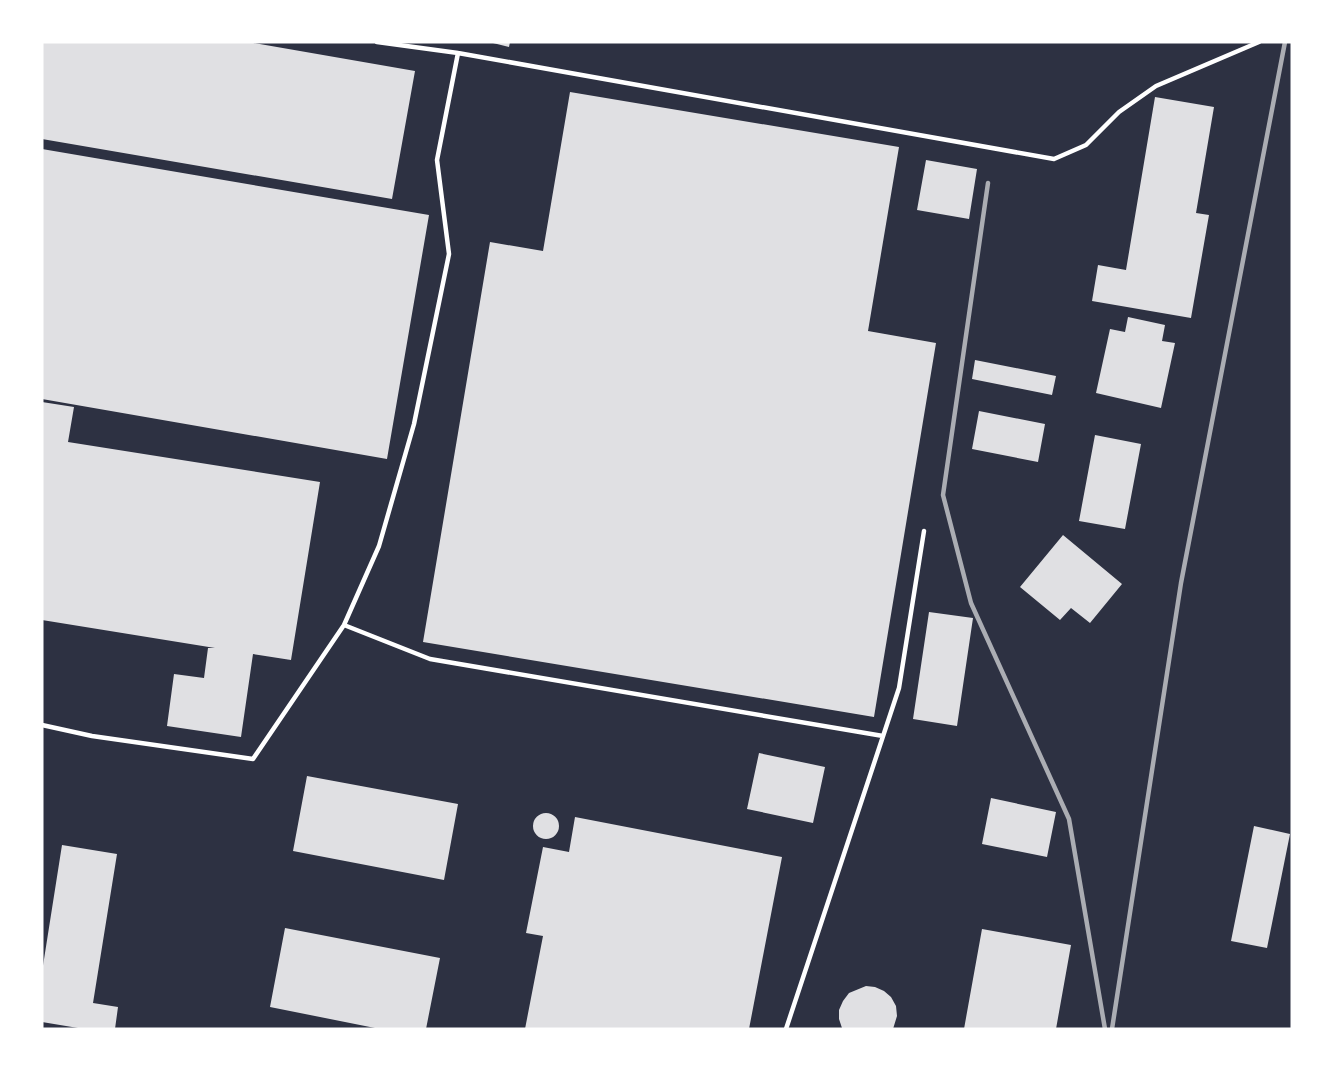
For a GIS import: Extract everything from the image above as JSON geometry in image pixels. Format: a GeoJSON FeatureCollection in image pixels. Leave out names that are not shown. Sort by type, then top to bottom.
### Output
{"type":"FeatureCollection","features":[{"type":"Feature","properties":{"kind":"lane"},"geometry":{"type":"LineString","coordinates":[[377,42],[458,53],[1054,159],[1086,145],[1119,112],[1156,86],[1259,42]]}},
{"type":"Feature","properties":{"kind":"lane"},"geometry":{"type":"LineString","coordinates":[[42,725],[92,736],[253,759],[344,625],[379,546],[414,424],[449,254],[437,160],[458,53]]}},
{"type":"Feature","properties":{"kind":"lane"},"geometry":{"type":"LineString","coordinates":[[786,1029],[899,688],[924,531]]}},
{"type":"Feature","properties":{"kind":"lane"},"geometry":{"type":"LineString","coordinates":[[344,625],[430,659],[883,736]]}},
{"type":"Feature","properties":{"kind":"building"},"geometry":{"type":"Polygon","coordinates":[[[42,42],[248,42],[415,71],[392,199],[42,139],[42,42]]]}},
{"type":"Feature","properties":{"kind":"building"},"geometry":{"type":"Polygon","coordinates":[[[489,42],[510,42],[509,47],[489,42]]]}},
{"type":"Feature","properties":{"kind":"building"},"geometry":{"type":"Polygon","coordinates":[[[570,92],[899,147],[868,331],[936,343],[874,717],[423,642],[490,242],[543,251],[570,92]]]}},
{"type":"Feature","properties":{"kind":"building"},"geometry":{"type":"Polygon","coordinates":[[[1155,97],[1214,107],[1196,213],[1209,215],[1191,318],[1092,301],[1098,265],[1126,270],[1155,97]]]}},
{"type":"Feature","properties":{"kind":"building"},"geometry":{"type":"Polygon","coordinates":[[[42,149],[429,215],[387,459],[42,399],[42,149]]]}},
{"type":"Feature","properties":{"kind":"building"},"geometry":{"type":"Polygon","coordinates":[[[926,160],[977,169],[969,219],[917,210],[926,160]]]}},
{"type":"Feature","properties":{"kind":"building"},"geometry":{"type":"Polygon","coordinates":[[[1128,317],[1165,325],[1162,341],[1175,343],[1161,408],[1096,393],[1110,329],[1125,332],[1128,317]]]}},
{"type":"Feature","properties":{"kind":"building"},"geometry":{"type":"Polygon","coordinates":[[[975,360],[1056,376],[1052,395],[972,379],[975,360]]]}},
{"type":"Feature","properties":{"kind":"building"},"geometry":{"type":"Polygon","coordinates":[[[42,402],[74,407],[68,442],[320,482],[291,660],[253,654],[241,737],[167,726],[174,674],[204,678],[208,648],[215,648],[42,620],[42,402]]]}},
{"type":"Feature","properties":{"kind":"building"},"geometry":{"type":"Polygon","coordinates":[[[979,411],[1045,424],[1038,462],[972,449],[979,411]]]}},
{"type":"Feature","properties":{"kind":"building"},"geometry":{"type":"Polygon","coordinates":[[[1095,435],[1141,444],[1125,529],[1079,521],[1095,435]]]}},
{"type":"Feature","properties":{"kind":"building"},"geometry":{"type":"Polygon","coordinates":[[[1063,535],[1122,584],[1090,623],[1071,608],[1060,620],[1020,587],[1063,535]]]}},
{"type":"Feature","properties":{"kind":"building"},"geometry":{"type":"Polygon","coordinates":[[[929,612],[973,618],[957,726],[913,719],[929,612]]]}},
{"type":"Feature","properties":{"kind":"building"},"geometry":{"type":"Polygon","coordinates":[[[759,753],[825,767],[813,823],[747,809],[759,753]]]}},
{"type":"Feature","properties":{"kind":"building"},"geometry":{"type":"Polygon","coordinates":[[[307,776],[458,804],[444,880],[293,851],[307,776]]]}},
{"type":"Feature","properties":{"kind":"building"},"geometry":{"type":"Polygon","coordinates":[[[991,798],[1056,812],[1047,857],[982,844],[991,798]]]}},
{"type":"Feature","properties":{"kind":"building"},"geometry":{"type":"Polygon","coordinates":[[[546,813],[555,817],[559,826],[555,835],[546,839],[537,835],[533,826],[537,817],[546,813]]]}},
{"type":"Feature","properties":{"kind":"building"},"geometry":{"type":"Polygon","coordinates":[[[575,817],[782,857],[749,1029],[525,1029],[543,936],[526,933],[543,847],[569,852],[575,817]]]}},
{"type":"Feature","properties":{"kind":"building"},"geometry":{"type":"Polygon","coordinates":[[[1254,826],[1290,834],[1267,948],[1231,941],[1254,826]]]}},
{"type":"Feature","properties":{"kind":"building"},"geometry":{"type":"Polygon","coordinates":[[[62,845],[117,854],[93,1003],[118,1007],[115,1029],[84,1029],[42,1022],[42,972],[62,845]]]}},
{"type":"Feature","properties":{"kind":"building"},"geometry":{"type":"Polygon","coordinates":[[[285,928],[440,958],[426,1029],[380,1029],[270,1007],[285,928]]]}},
{"type":"Feature","properties":{"kind":"building"},"geometry":{"type":"Polygon","coordinates":[[[982,929],[1071,945],[1056,1029],[964,1029],[982,929]]]}},
{"type":"Feature","properties":{"kind":"building"},"geometry":{"type":"Polygon","coordinates":[[[866,986],[875,987],[891,997],[896,1006],[897,1016],[893,1029],[842,1028],[839,1010],[843,1001],[849,993],[866,986]]]}},
{"type":"Feature","properties":{"kind":"railway"},"geometry":{"type":"LineString","coordinates":[[1112,1029],[1181,583],[1285,42]]}},
{"type":"Feature","properties":{"kind":"railway"},"geometry":{"type":"LineString","coordinates":[[988,183],[943,495],[971,603],[1069,819],[1105,1029]]}}]}
